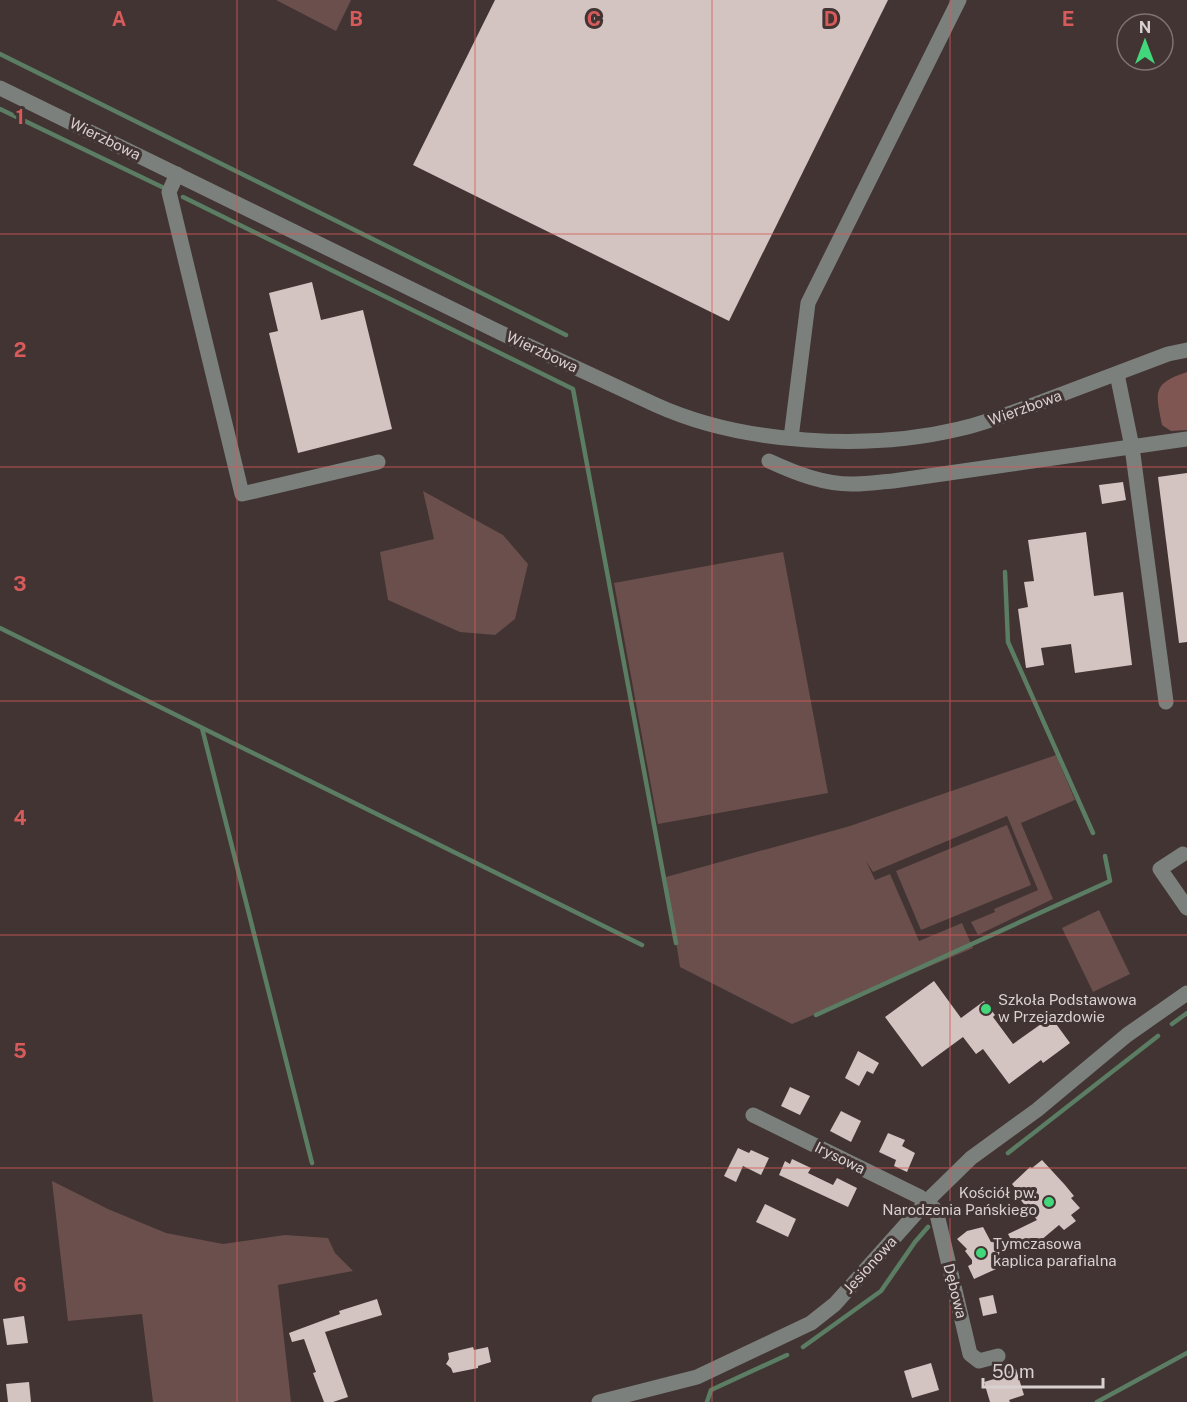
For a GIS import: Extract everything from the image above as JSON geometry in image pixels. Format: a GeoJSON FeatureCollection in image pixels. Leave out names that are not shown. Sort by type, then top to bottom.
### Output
{"type":"FeatureCollection","features":[{"type":"Feature","properties":{"kind":"street"},"geometry":{"type":"LineString","coordinates":[[792,438],[808,303],[959,0]]}},
{"type":"Feature","properties":{"kind":"street","name":"Wierzbowa"},"geometry":{"type":"LineString","coordinates":[[0,88],[499,332],[678,415],[743,430],[792,438],[859,441],[892,440],[958,429],[995,420],[1168,354],[1187,350]]}},
{"type":"Feature","properties":{"kind":"street"},"geometry":{"type":"LineString","coordinates":[[177,174],[169,192],[242,494],[378,462]]}},
{"type":"Feature","properties":{"kind":"street"},"geometry":{"type":"LineString","coordinates":[[1117,374],[1132,447],[1166,702]]}},
{"type":"Feature","properties":{"kind":"street"},"geometry":{"type":"LineString","coordinates":[[769,461],[785,469],[824,481],[854,484],[892,481],[1187,439]]}},
{"type":"Feature","properties":{"kind":"street"},"geometry":{"type":"LineString","coordinates":[[1183,854],[1160,869],[1187,908]]}},
{"type":"Feature","properties":{"kind":"street","name":"Jesionowa"},"geometry":{"type":"LineString","coordinates":[[599,1402],[697,1377],[811,1323],[835,1304],[926,1202],[971,1158],[1037,1110],[1127,1035],[1187,993]]}},
{"type":"Feature","properties":{"kind":"street","name":"Irysowa"},"geometry":{"type":"LineString","coordinates":[[753,1115],[926,1202]]}},
{"type":"Feature","properties":{"kind":"street","name":"Dębowa"},"geometry":{"type":"LineString","coordinates":[[926,1202],[936,1210],[970,1354],[979,1361],[998,1356]]}},
{"type":"Feature","properties":{"kind":"shaded area"},"geometry":{"type":"Polygon","coordinates":[[[276,0],[351,0],[336,31],[276,0]]]}},
{"type":"Feature","properties":{"kind":"shaded area"},"geometry":{"type":"Polygon","coordinates":[[[1187,372],[1187,430],[1171,431],[1162,425],[1158,404],[1159,391],[1167,381],[1187,372]]]}},
{"type":"Feature","properties":{"kind":"shaded area"},"geometry":{"type":"Polygon","coordinates":[[[423,491],[503,535],[528,564],[515,619],[495,635],[460,632],[388,600],[380,552],[434,539],[423,491]]]}},
{"type":"Feature","properties":{"kind":"shaded area"},"geometry":{"type":"Polygon","coordinates":[[[783,552],[828,793],[658,824],[614,583],[783,552]]]}},
{"type":"Feature","properties":{"kind":"shaded area"},"geometry":{"type":"Polygon","coordinates":[[[1056,755],[1075,800],[1021,823],[1053,899],[978,935],[971,922],[995,912],[994,909],[1038,890],[1007,816],[873,872],[866,861],[875,880],[890,874],[919,941],[962,923],[973,948],[792,1024],[680,967],[666,877],[850,826],[1056,755]]]}},
{"type":"Feature","properties":{"kind":"shaded area"},"geometry":{"type":"Polygon","coordinates":[[[1007,825],[1031,885],[921,930],[896,871],[1007,825]]]}},
{"type":"Feature","properties":{"kind":"shaded area"},"geometry":{"type":"Polygon","coordinates":[[[1099,910],[1130,974],[1093,992],[1062,928],[1099,910]]]}},
{"type":"Feature","properties":{"kind":"shaded area"},"geometry":{"type":"Polygon","coordinates":[[[52,1181],[108,1209],[166,1233],[223,1244],[285,1235],[328,1238],[335,1253],[353,1271],[278,1285],[291,1402],[153,1402],[142,1314],[68,1321],[52,1181]]]}},
{"type":"Feature","properties":{"kind":"building"},"geometry":{"type":"Polygon","coordinates":[[[495,0],[888,0],[729,321],[413,165],[495,0]]]}},
{"type":"Feature","properties":{"kind":"building"},"geometry":{"type":"Polygon","coordinates":[[[312,282],[321,320],[363,310],[392,429],[298,453],[269,333],[278,331],[269,293],[312,282]]]}},
{"type":"Feature","properties":{"kind":"building"},"geometry":{"type":"Polygon","coordinates":[[[1187,473],[1187,642],[1179,643],[1158,477],[1187,473]]]}},
{"type":"Feature","properties":{"kind":"building"},"geometry":{"type":"Polygon","coordinates":[[[1123,482],[1126,500],[1102,504],[1099,485],[1123,482]]]}},
{"type":"Feature","properties":{"kind":"building"},"geometry":{"type":"Polygon","coordinates":[[[1086,532],[1094,596],[1123,592],[1132,665],[1075,673],[1071,644],[1041,648],[1044,665],[1026,668],[1018,609],[1028,607],[1024,582],[1034,581],[1028,540],[1086,532]]]}},
{"type":"Feature","properties":{"kind":"building"},"geometry":{"type":"Polygon","coordinates":[[[934,981],[961,1018],[984,1001],[1013,1044],[1051,1017],[1070,1043],[1043,1063],[1041,1060],[1009,1084],[983,1049],[976,1054],[963,1037],[922,1067],[885,1017],[934,981]]]}},
{"type":"Feature","properties":{"kind":"building"},"geometry":{"type":"Polygon","coordinates":[[[858,1051],[879,1063],[873,1074],[867,1071],[859,1086],[845,1078],[858,1051]]]}},
{"type":"Feature","properties":{"kind":"building"},"geometry":{"type":"Polygon","coordinates":[[[790,1087],[810,1096],[800,1115],[781,1106],[790,1087]]]}},
{"type":"Feature","properties":{"kind":"building"},"geometry":{"type":"Polygon","coordinates":[[[841,1111],[861,1121],[851,1142],[830,1131],[841,1111]]]}},
{"type":"Feature","properties":{"kind":"building"},"geometry":{"type":"Polygon","coordinates":[[[888,1133],[905,1140],[902,1146],[915,1153],[907,1172],[894,1166],[896,1160],[879,1152],[888,1133]]]}},
{"type":"Feature","properties":{"kind":"building"},"geometry":{"type":"Polygon","coordinates":[[[738,1148],[749,1153],[751,1150],[769,1158],[761,1175],[743,1166],[736,1182],[724,1176],[738,1148]]]}},
{"type":"Feature","properties":{"kind":"building"},"geometry":{"type":"Polygon","coordinates":[[[792,1159],[811,1168],[808,1173],[833,1185],[837,1178],[857,1188],[848,1207],[779,1175],[785,1161],[790,1164],[792,1159]]]}},
{"type":"Feature","properties":{"kind":"building","name":"Kościół pw. Narodzenia Pańskiego"},"geometry":{"type":"Polygon","coordinates":[[[1042,1160],[1074,1196],[1071,1198],[1080,1208],[1071,1215],[1076,1221],[1064,1230],[1059,1225],[1040,1241],[1017,1251],[1008,1234],[1037,1220],[1019,1198],[1022,1196],[1012,1184],[1030,1167],[1032,1168],[1042,1160]]]}},
{"type":"Feature","properties":{"kind":"building"},"geometry":{"type":"Polygon","coordinates":[[[765,1204],[796,1219],[788,1237],[756,1222],[765,1204]]]}},
{"type":"Feature","properties":{"kind":"building","name":"Tymczasowa kaplica parafialna"},"geometry":{"type":"Polygon","coordinates":[[[983,1227],[991,1242],[1003,1236],[996,1269],[974,1279],[968,1266],[972,1264],[972,1260],[965,1251],[967,1249],[957,1239],[967,1231],[983,1227]]]}},
{"type":"Feature","properties":{"kind":"building"},"geometry":{"type":"Polygon","coordinates":[[[993,1295],[997,1313],[983,1316],[979,1298],[993,1295]]]}},
{"type":"Feature","properties":{"kind":"building"},"geometry":{"type":"Polygon","coordinates":[[[377,1299],[382,1315],[325,1332],[348,1397],[333,1402],[324,1402],[304,1339],[292,1342],[289,1333],[340,1314],[339,1311],[377,1299]]]}},
{"type":"Feature","properties":{"kind":"building"},"geometry":{"type":"Polygon","coordinates":[[[24,1316],[28,1343],[7,1345],[3,1319],[24,1316]]]}},
{"type":"Feature","properties":{"kind":"building"},"geometry":{"type":"Polygon","coordinates":[[[473,1347],[474,1350],[488,1347],[491,1362],[478,1366],[478,1368],[453,1373],[446,1364],[449,1359],[448,1353],[473,1347]]]}},
{"type":"Feature","properties":{"kind":"building"},"geometry":{"type":"Polygon","coordinates":[[[931,1363],[939,1390],[912,1398],[904,1371],[931,1363]]]}},
{"type":"Feature","properties":{"kind":"building"},"geometry":{"type":"Polygon","coordinates":[[[1016,1369],[1024,1395],[1009,1400],[1010,1402],[990,1402],[984,1382],[1016,1369]]]}},
{"type":"Feature","properties":{"kind":"building"},"geometry":{"type":"Polygon","coordinates":[[[29,1382],[31,1402],[8,1402],[6,1384],[29,1382]]]}},
{"type":"Feature","properties":{"kind":"waterway"},"geometry":{"type":"LineString","coordinates":[[0,54],[566,335]]}},
{"type":"Feature","properties":{"kind":"waterway"},"geometry":{"type":"LineString","coordinates":[[0,109],[162,187]]}},
{"type":"Feature","properties":{"kind":"waterway"},"geometry":{"type":"LineString","coordinates":[[183,197],[573,389],[676,943]]}},
{"type":"Feature","properties":{"kind":"waterway"},"geometry":{"type":"LineString","coordinates":[[1005,572],[1008,642],[1093,833]]}},
{"type":"Feature","properties":{"kind":"waterway"},"geometry":{"type":"LineString","coordinates":[[0,628],[642,945]]}},
{"type":"Feature","properties":{"kind":"waterway"},"geometry":{"type":"LineString","coordinates":[[202,728],[312,1163]]}},
{"type":"Feature","properties":{"kind":"waterway"},"geometry":{"type":"LineString","coordinates":[[816,1015],[1110,881],[1105,856]]}},
{"type":"Feature","properties":{"kind":"waterway"},"geometry":{"type":"LineString","coordinates":[[1172,1024],[1187,1013]]}},
{"type":"Feature","properties":{"kind":"waterway"},"geometry":{"type":"LineString","coordinates":[[1008,1153],[1158,1036]]}},
{"type":"Feature","properties":{"kind":"waterway"},"geometry":{"type":"LineString","coordinates":[[803,1347],[881,1291],[928,1227]]}},
{"type":"Feature","properties":{"kind":"waterway"},"geometry":{"type":"LineString","coordinates":[[1097,1402],[1187,1353]]}},
{"type":"Feature","properties":{"kind":"waterway"},"geometry":{"type":"LineString","coordinates":[[707,1402],[711,1390],[787,1355]]}},
{"type":"Feature","properties":{"kind":"place","name":"Szkoła Podstawowa w Przejazdowie"},"geometry":{"type":"Point","coordinates":[986,1009]}},
{"type":"Feature","properties":{"kind":"place","name":"Kościół pw. Narodzenia Pańskiego"},"geometry":{"type":"Point","coordinates":[1049,1202]}},
{"type":"Feature","properties":{"kind":"place","name":"Tymczasowa kaplica parafialna"},"geometry":{"type":"Point","coordinates":[981,1253]}}]}
